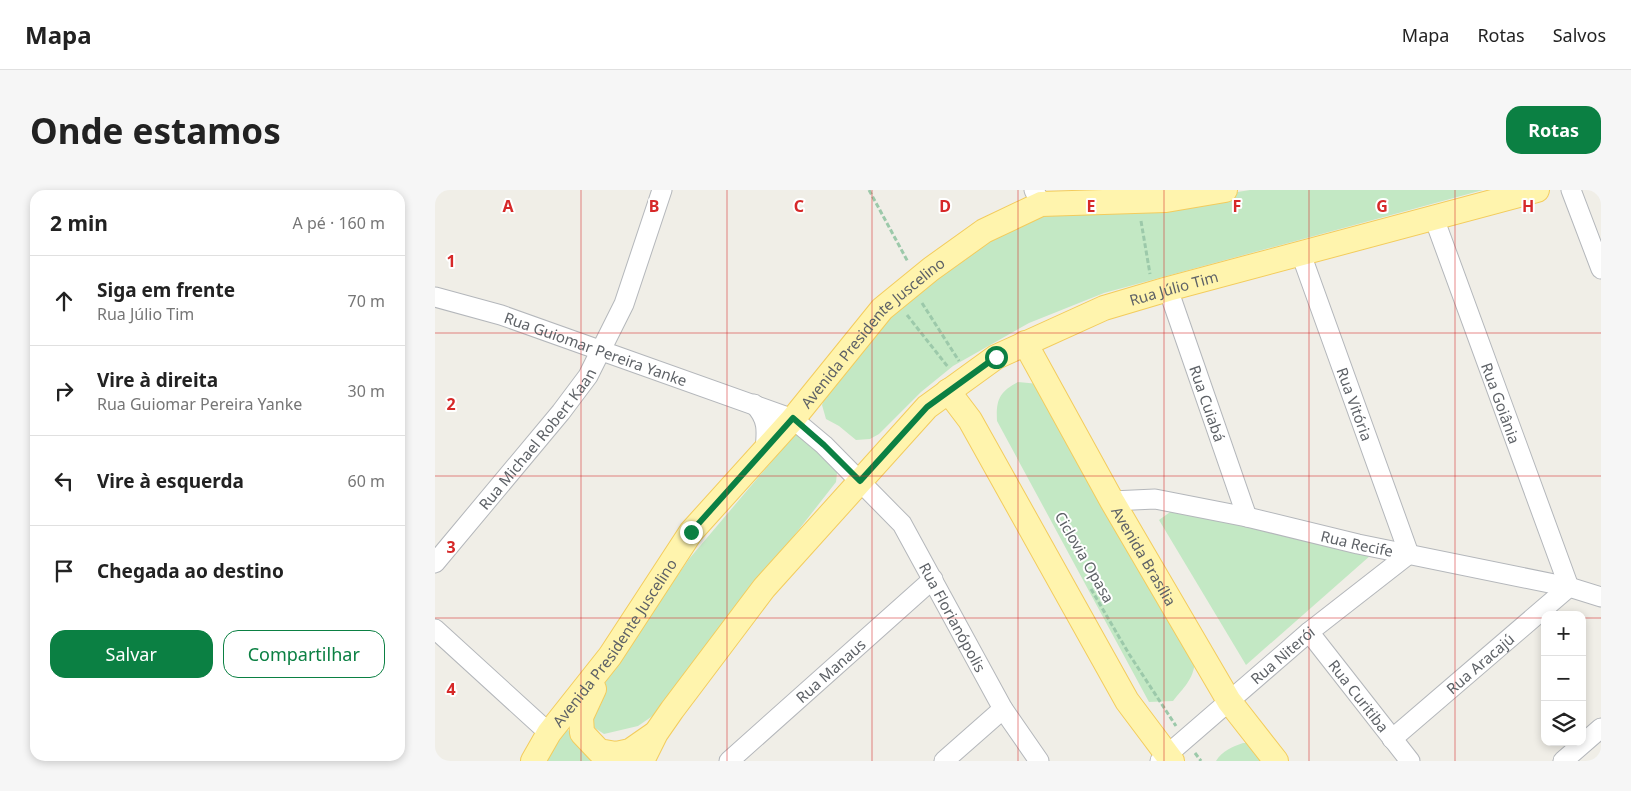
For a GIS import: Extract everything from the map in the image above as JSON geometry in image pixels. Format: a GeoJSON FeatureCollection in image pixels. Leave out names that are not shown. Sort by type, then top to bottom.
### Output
{"type":"FeatureCollection","features":[{"type":"Feature","properties":{"kind":"main road","name":"Avenida Presidente Juscelino"},"geometry":{"type":"LineString","coordinates":[[533,761],[549,733],[609,656],[691,532],[793,418],[882,309],[931,269],[984,231],[1037,197],[1137,201],[1166,195],[1225,190]]}},
{"type":"Feature","properties":{"kind":"main road","name":"Rua Júlio Tim"},"geometry":{"type":"LineString","coordinates":[[860,481],[927,407],[956,379],[1025,343],[1104,308],[1537,190]]}},
{"type":"Feature","properties":{"kind":"main road","name":"Avenida Brasília"},"geometry":{"type":"LineString","coordinates":[[1025,343],[1112,501],[1229,701],[1276,761]]}},
{"type":"Feature","properties":{"kind":"main road"},"geometry":{"type":"LineString","coordinates":[[956,379],[970,420],[1127,700],[1166,759]]}},
{"type":"Feature","properties":{"kind":"main road"},"geometry":{"type":"LineString","coordinates":[[642,761],[656,733],[764,588],[860,481]]}},
{"type":"Feature","properties":{"kind":"main road"},"geometry":{"type":"LineString","coordinates":[[609,656],[581,717],[582,733],[599,751],[616,754],[630,751],[656,733]]}},
{"type":"Feature","properties":{"kind":"street","name":"Rua Michael Robert Kaan"},"geometry":{"type":"LineString","coordinates":[[435,563],[561,412],[588,376],[624,304],[662,190]]}},
{"type":"Feature","properties":{"kind":"street"},"geometry":{"type":"LineString","coordinates":[[1571,190],[1601,269]]}},
{"type":"Feature","properties":{"kind":"street","name":"Rua Goiânia"},"geometry":{"type":"LineString","coordinates":[[1434,218],[1569,587]]}},
{"type":"Feature","properties":{"kind":"street","name":"Rua Vitória"},"geometry":{"type":"LineString","coordinates":[[1301,254],[1409,554]]}},
{"type":"Feature","properties":{"kind":"street","name":"Rua Cuiabá"},"geometry":{"type":"LineString","coordinates":[[1161,291],[1247,518]]}},
{"type":"Feature","properties":{"kind":"street","name":"Rua Guiomar Pereira Yanke"},"geometry":{"type":"LineString","coordinates":[[435,297],[501,315],[793,418],[824,445],[860,481]]}},
{"type":"Feature","properties":{"kind":"street"},"geometry":{"type":"LineString","coordinates":[[754,404],[762,413],[767,432],[765,450]]}},
{"type":"Feature","properties":{"kind":"street","name":"Rua Florianópolis"},"geometry":{"type":"LineString","coordinates":[[860,481],[902,524],[1003,709],[1039,761]]}},
{"type":"Feature","properties":{"kind":"street","name":"Rua Recife"},"geometry":{"type":"LineString","coordinates":[[1112,501],[1155,499],[1358,544],[1569,587],[1601,597]]}},
{"type":"Feature","properties":{"kind":"street","name":"Rua Niterói"},"geometry":{"type":"LineString","coordinates":[[1166,759],[1229,701],[1309,632],[1409,554]]}},
{"type":"Feature","properties":{"kind":"street","name":"Rua Manaus"},"geometry":{"type":"LineString","coordinates":[[729,761],[933,579]]}},
{"type":"Feature","properties":{"kind":"street","name":"Rua Aracajú"},"geometry":{"type":"LineString","coordinates":[[1392,738],[1569,587]]}},
{"type":"Feature","properties":{"kind":"street"},"geometry":{"type":"LineString","coordinates":[[435,629],[549,733]]}},
{"type":"Feature","properties":{"kind":"street","name":"Rua Curitiba"},"geometry":{"type":"LineString","coordinates":[[1309,632],[1410,761]]}},
{"type":"Feature","properties":{"kind":"street"},"geometry":{"type":"LineString","coordinates":[[944,761],[1003,709]]}},
{"type":"Feature","properties":{"kind":"street"},"geometry":{"type":"LineString","coordinates":[[1563,761],[1601,728]]}},
{"type":"Feature","properties":{"kind":"path"},"geometry":{"type":"LineString","coordinates":[[869,190],[911,267]]}},
{"type":"Feature","properties":{"kind":"path"},"geometry":{"type":"LineString","coordinates":[[1137,201],[1161,291]]}},
{"type":"Feature","properties":{"kind":"path"},"geometry":{"type":"LineString","coordinates":[[918,297],[956,379]]}},
{"type":"Feature","properties":{"kind":"path"},"geometry":{"type":"LineString","coordinates":[[895,299],[956,379]]}},
{"type":"Feature","properties":{"kind":"path","name":"Ciclovia Opasa"},"geometry":{"type":"LineString","coordinates":[[1087,583],[1129,654],[1179,730]]}},
{"type":"Feature","properties":{"kind":"green space"},"geometry":{"type":"Polygon","coordinates":[[[1250,190],[1483,190],[1104,293],[1029,323],[953,366],[921,392],[879,434],[870,439],[856,440],[839,426],[826,419],[822,405],[828,388],[887,315],[932,274],[1043,209],[1175,202],[1250,190]]]}},
{"type":"Feature","properties":{"kind":"green space"},"geometry":{"type":"Polygon","coordinates":[[[1018,382],[1039,384],[1195,662],[1190,679],[1173,701],[1149,702],[997,421],[997,407],[1000,397],[1007,389],[1018,382]]]}},
{"type":"Feature","properties":{"kind":"green space"},"geometry":{"type":"Polygon","coordinates":[[[795,434],[807,435],[838,464],[836,482],[654,715],[638,726],[604,734],[592,726],[589,702],[689,559],[795,434]]]}},
{"type":"Feature","properties":{"kind":"green space"},"geometry":{"type":"Polygon","coordinates":[[[1180,505],[1371,555],[1246,665],[1159,520],[1180,505]]]}},
{"type":"Feature","properties":{"kind":"green space"},"geometry":{"type":"Polygon","coordinates":[[[567,727],[575,742],[584,752],[612,761],[546,761],[567,727]]]}},
{"type":"Feature","properties":{"kind":"green space"},"geometry":{"type":"Polygon","coordinates":[[[1243,743],[1255,743],[1269,761],[1216,761],[1224,752],[1243,743]]]}},
{"type":"Feature","properties":{"kind":"route"},"geometry":{"type":"LineString","coordinates":[[691,532],[793,418],[824,445],[860,481],[927,407],[996,357]]}}]}
